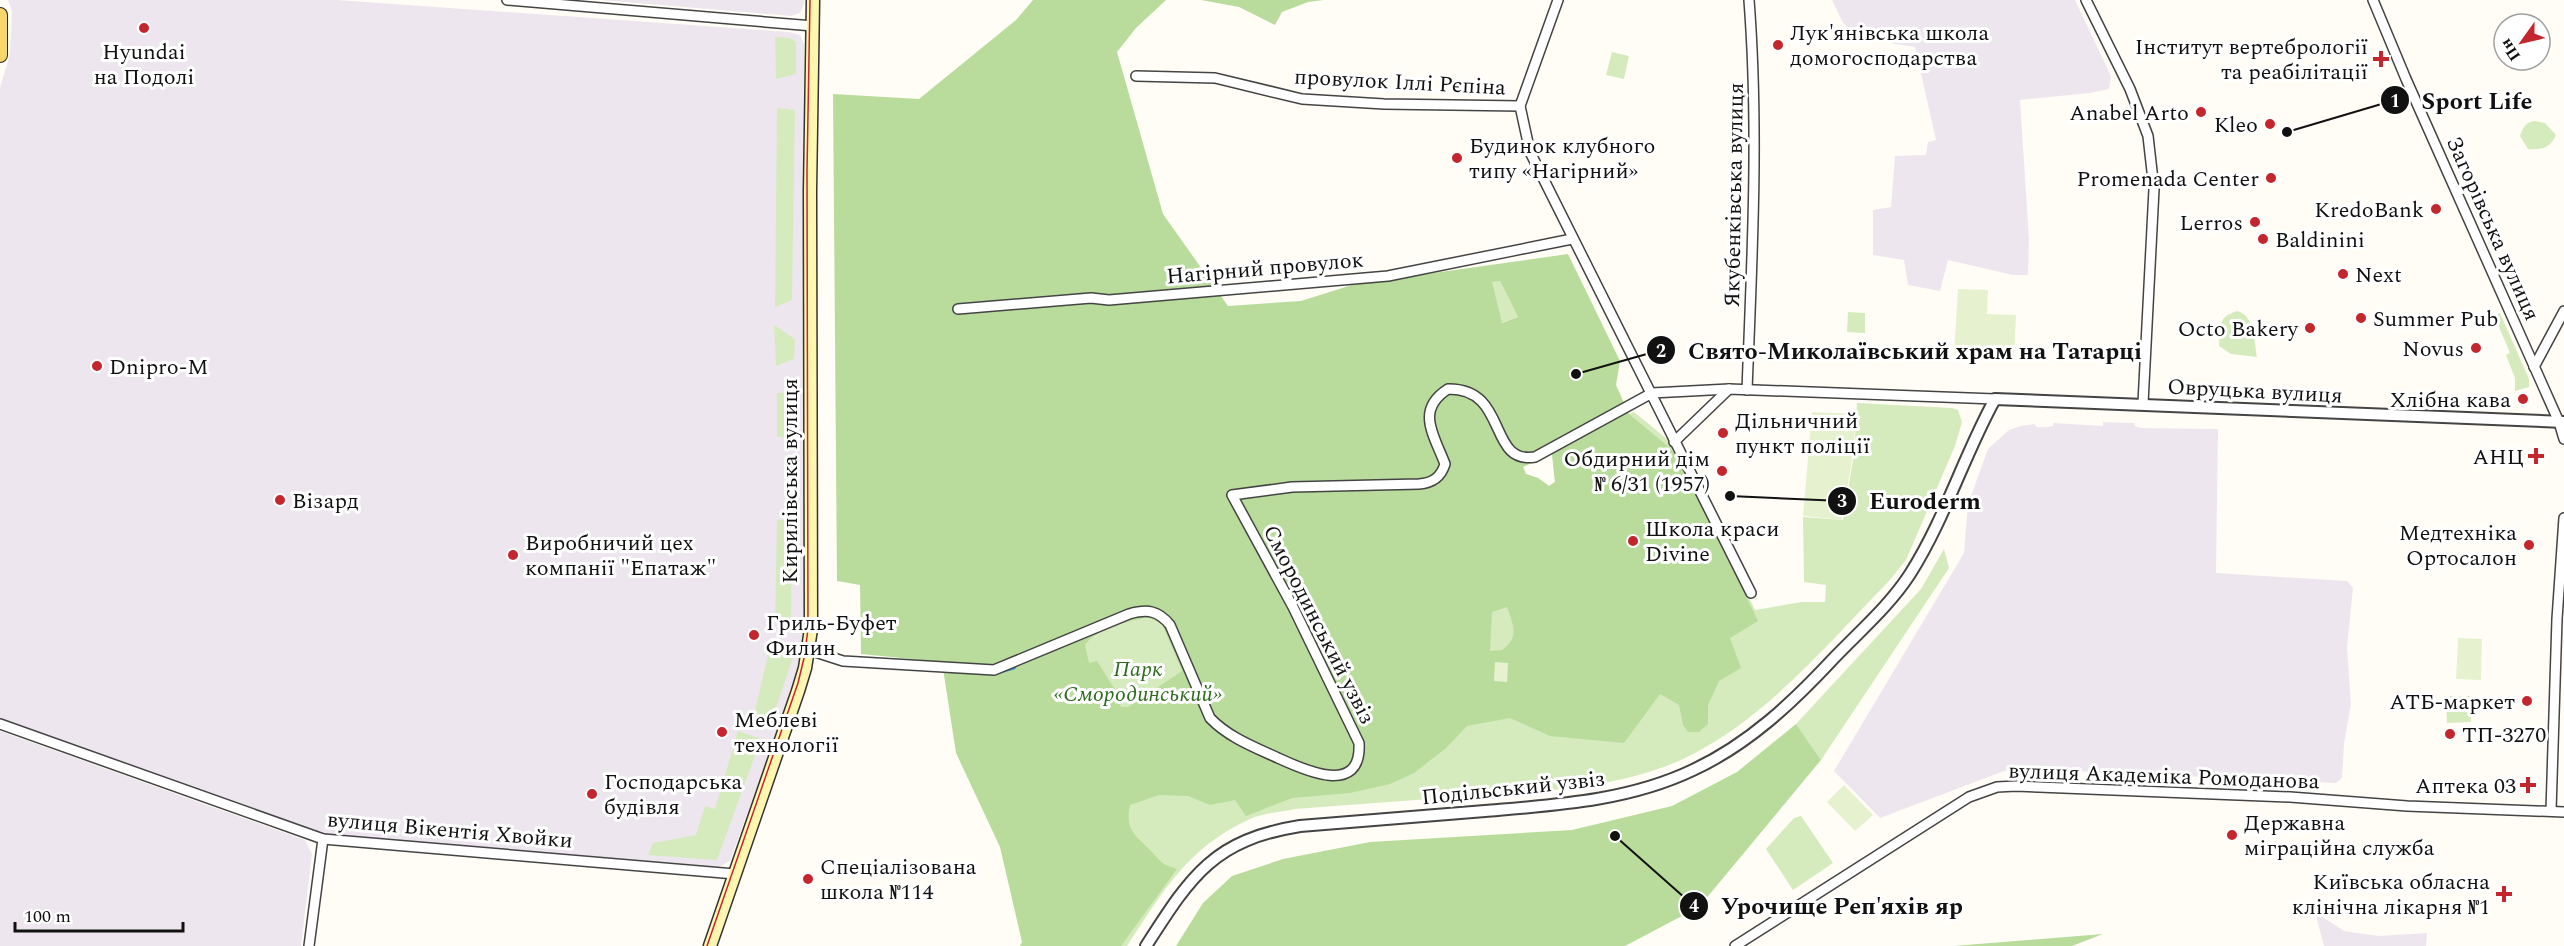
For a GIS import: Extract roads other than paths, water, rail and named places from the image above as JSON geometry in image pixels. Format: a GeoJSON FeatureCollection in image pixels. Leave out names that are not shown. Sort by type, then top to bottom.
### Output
{"type":"FeatureCollection","features":[{"type":"Feature","properties":{"kind":"main road","name":"Кирилівська вулиця"},"geometry":{"type":"LineString","coordinates":[[710,946],[798,691],[809,650],[811,629],[810,202],[813,0]]}},
{"type":"Feature","properties":{"kind":"main road"},"geometry":{"type":"LineString","coordinates":[[0,15],[2,24],[0,55]]}},
{"type":"Feature","properties":{"kind":"street"},"geometry":{"type":"LineString","coordinates":[[507,0],[813,26]]}},
{"type":"Feature","properties":{"kind":"street"},"geometry":{"type":"LineString","coordinates":[[1558,0],[1520,106],[1530,152],[1751,593]]}},
{"type":"Feature","properties":{"kind":"street","name":"Якубенківська вулиця"},"geometry":{"type":"LineString","coordinates":[[1747,390],[1755,237],[1754,73],[1749,0]]}},
{"type":"Feature","properties":{"kind":"street"},"geometry":{"type":"LineString","coordinates":[[2086,0],[2130,89],[2148,136],[2154,189],[2143,404]]}},
{"type":"Feature","properties":{"kind":"street","name":"Загорівська вулиця"},"geometry":{"type":"LineString","coordinates":[[2373,0],[2534,367],[2561,422],[2564,439]]}},
{"type":"Feature","properties":{"kind":"street","name":"провулок Іллі Рєпіна"},"geometry":{"type":"LineString","coordinates":[[1136,76],[1215,78],[1302,99],[1384,104],[1520,106]]}},
{"type":"Feature","properties":{"kind":"street","name":"Нагірний провулок"},"geometry":{"type":"LineString","coordinates":[[958,309],[1091,298],[1109,300],[1388,276],[1572,239]]}},
{"type":"Feature","properties":{"kind":"street"},"geometry":{"type":"LineString","coordinates":[[2534,367],[2564,311]]}},
{"type":"Feature","properties":{"kind":"street","name":"Смородинський узвіз"},"geometry":{"type":"LineString","coordinates":[[809,650],[843,661],[994,670],[1129,614],[1141,610],[1153,611],[1163,616],[1170,625],[1207,710],[1220,729],[1317,775],[1342,775],[1353,768],[1360,757],[1359,744],[1328,675],[1232,495],[1292,487],[1419,484],[1434,480],[1443,472],[1445,464],[1433,435],[1429,416],[1432,402],[1448,388],[1463,388],[1477,396],[1488,409],[1508,448],[1517,457],[1525,458],[1535,457],[1652,393]]}},
{"type":"Feature","properties":{"kind":"street"},"geometry":{"type":"LineString","coordinates":[[1674,442],[1729,389]]}},
{"type":"Feature","properties":{"kind":"street","name":"Овруцька вулиця"},"geometry":{"type":"LineString","coordinates":[[1652,393],[1729,389],[2561,422]]}},
{"type":"Feature","properties":{"kind":"street","name":"Подільський узвіз"},"geometry":{"type":"LineString","coordinates":[[1146,946],[1181,892],[1198,872],[1220,854],[1244,840],[1270,831],[1300,826],[1569,804],[1617,796],[1661,784],[1726,753],[1774,717],[1832,660],[1908,577],[1935,531],[1978,430],[1995,399]]}},
{"type":"Feature","properties":{"kind":"street"},"geometry":{"type":"LineString","coordinates":[[2551,811],[2557,619],[2564,518]]}},
{"type":"Feature","properties":{"kind":"street","name":"вулиця Вікентія Хвойки"},"geometry":{"type":"LineString","coordinates":[[0,724],[323,839],[735,874]]}},
{"type":"Feature","properties":{"kind":"street","name":"вулиця Академіка Ромоданова"},"geometry":{"type":"LineString","coordinates":[[1734,946],[1969,797],[1997,787],[2290,797],[2407,806],[2564,812]]}},
{"type":"Feature","properties":{"kind":"street"},"geometry":{"type":"LineString","coordinates":[[309,946],[323,839]]}},
{"type":"Feature","properties":{"kind":"waterway"},"geometry":{"type":"LineString","coordinates":[[1000,672],[1014,668],[1017,664]]}},
{"type":"Feature","properties":{"kind":"tram line"},"geometry":{"type":"LineString","coordinates":[[707,946],[798,683],[808,628],[807,171],[810,0]]}},
{"type":"Feature","properties":{"kind":"place","name":"Hyundai на Подолі"},"geometry":{"type":"Point","coordinates":[144,28]}},
{"type":"Feature","properties":{"kind":"place","name":"Лук'янівська школа домогосподарства"},"geometry":{"type":"Point","coordinates":[1778,45]}},
{"type":"Feature","properties":{"kind":"place","name":"Інститут вертебрології та реабілітації"},"geometry":{"type":"Point","coordinates":[2381,59]}},
{"type":"Feature","properties":{"kind":"place","name":"Anabel Arto"},"geometry":{"type":"Point","coordinates":[2201,112]}},
{"type":"Feature","properties":{"kind":"place","name":"Kleo"},"geometry":{"type":"Point","coordinates":[2270,124]}},
{"type":"Feature","properties":{"kind":"place","name":"Sport Life"},"geometry":{"type":"Point","coordinates":[2287,132]}},
{"type":"Feature","properties":{"kind":"place","name":"Будинок клубного типу «Нагірний»"},"geometry":{"type":"Point","coordinates":[1457,158]}},
{"type":"Feature","properties":{"kind":"place","name":"Promenada Center"},"geometry":{"type":"Point","coordinates":[2271,178]}},
{"type":"Feature","properties":{"kind":"place","name":"KredoBank"},"geometry":{"type":"Point","coordinates":[2436,209]}},
{"type":"Feature","properties":{"kind":"place","name":"Lerros"},"geometry":{"type":"Point","coordinates":[2255,222]}},
{"type":"Feature","properties":{"kind":"place","name":"Baldinini"},"geometry":{"type":"Point","coordinates":[2263,239]}},
{"type":"Feature","properties":{"kind":"place","name":"Next"},"geometry":{"type":"Point","coordinates":[2343,274]}},
{"type":"Feature","properties":{"kind":"place","name":"Summer Pub"},"geometry":{"type":"Point","coordinates":[2361,318]}},
{"type":"Feature","properties":{"kind":"place","name":"Octo Bakery"},"geometry":{"type":"Point","coordinates":[2310,328]}},
{"type":"Feature","properties":{"kind":"place","name":"Novus"},"geometry":{"type":"Point","coordinates":[2476,348]}},
{"type":"Feature","properties":{"kind":"place","name":"Dnipro-M"},"geometry":{"type":"Point","coordinates":[97,366]}},
{"type":"Feature","properties":{"kind":"place","name":"Свято-Миколаївський храм на Татарці"},"geometry":{"type":"Point","coordinates":[1576,374]}},
{"type":"Feature","properties":{"kind":"place","name":"Хлібна кава"},"geometry":{"type":"Point","coordinates":[2523,399]}},
{"type":"Feature","properties":{"kind":"place","name":"Дільничний пункт поліції"},"geometry":{"type":"Point","coordinates":[1723,433]}},
{"type":"Feature","properties":{"kind":"place","name":"АНЦ"},"geometry":{"type":"Point","coordinates":[2536,456]}},
{"type":"Feature","properties":{"kind":"place","name":"Обдирний дім № 6/31 (1957)"},"geometry":{"type":"Point","coordinates":[1722,471]}},
{"type":"Feature","properties":{"kind":"place","name":"Euroderm"},"geometry":{"type":"Point","coordinates":[1730,496]}},
{"type":"Feature","properties":{"kind":"place","name":"Візард"},"geometry":{"type":"Point","coordinates":[280,500]}},
{"type":"Feature","properties":{"kind":"place","name":"Школа краси Divine"},"geometry":{"type":"Point","coordinates":[1633,541]}},
{"type":"Feature","properties":{"kind":"place","name":"Медтехніка Ортосалон"},"geometry":{"type":"Point","coordinates":[2529,545]}},
{"type":"Feature","properties":{"kind":"place","name":"Виробничий цех компанії \"Епатаж\""},"geometry":{"type":"Point","coordinates":[513,555]}},
{"type":"Feature","properties":{"kind":"place","name":"Гриль-Буфет Филин"},"geometry":{"type":"Point","coordinates":[754,635]}},
{"type":"Feature","properties":{"kind":"place","name":"АТБ-маркет"},"geometry":{"type":"Point","coordinates":[2527,701]}},
{"type":"Feature","properties":{"kind":"place","name":"Меблеві технології"},"geometry":{"type":"Point","coordinates":[722,732]}},
{"type":"Feature","properties":{"kind":"place","name":"ТП-3270"},"geometry":{"type":"Point","coordinates":[2450,734]}},
{"type":"Feature","properties":{"kind":"place","name":"Аптека 03"},"geometry":{"type":"Point","coordinates":[2528,785]}},
{"type":"Feature","properties":{"kind":"place","name":"Господарська будівля"},"geometry":{"type":"Point","coordinates":[592,794]}},
{"type":"Feature","properties":{"kind":"place","name":"Державна міграційна служба"},"geometry":{"type":"Point","coordinates":[2232,835]}},
{"type":"Feature","properties":{"kind":"place","name":"Урочище Реп'яхів яр"},"geometry":{"type":"Point","coordinates":[1615,836]}},
{"type":"Feature","properties":{"kind":"place","name":"Спеціалізована школа №114"},"geometry":{"type":"Point","coordinates":[808,879]}},
{"type":"Feature","properties":{"kind":"place","name":"Київська обласна клінічна лікарня №1"},"geometry":{"type":"Point","coordinates":[2504,894]}},
{"type":"Feature","properties":{"kind":"park label","name":"Парк «Смородинський»"},"geometry":{"type":"Point","coordinates":[1138,680]}}]}
